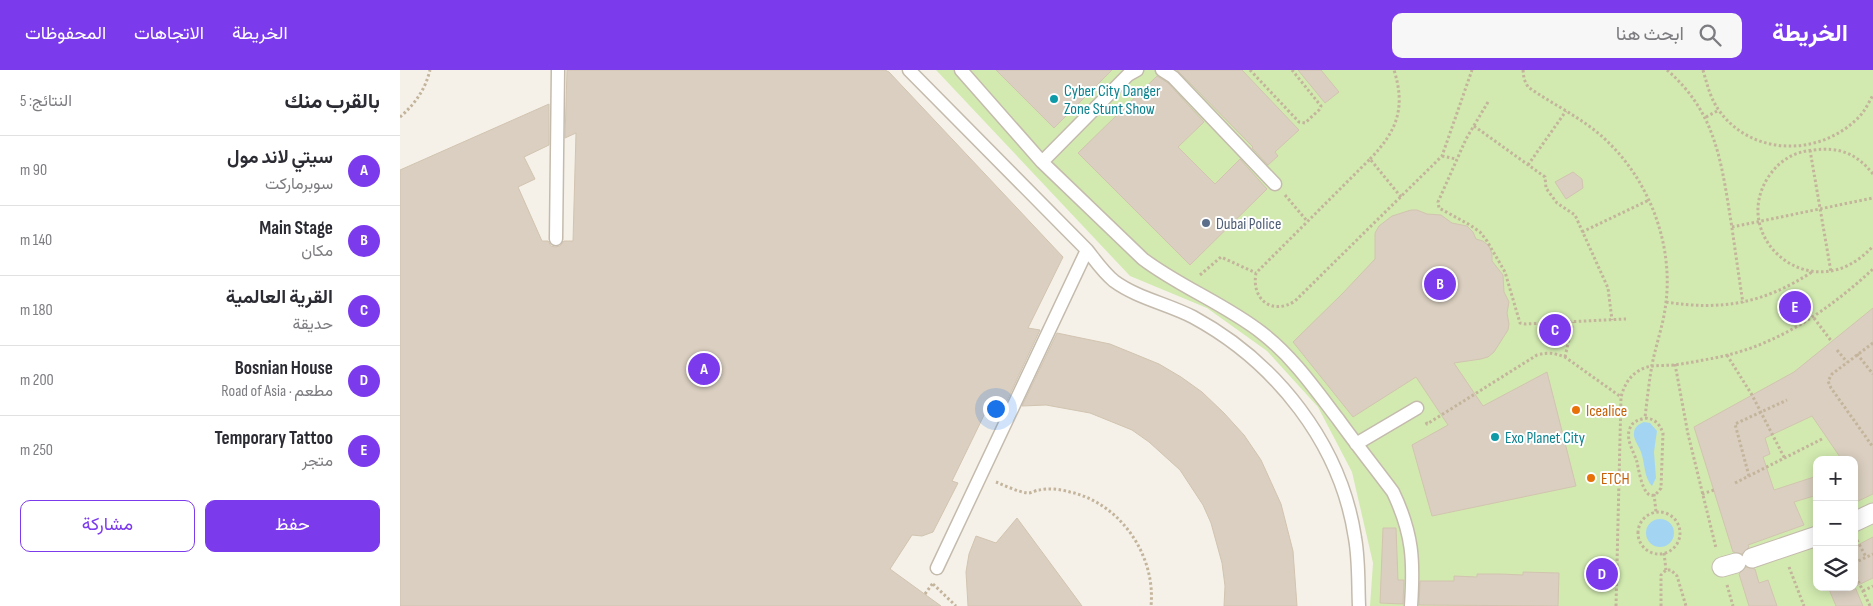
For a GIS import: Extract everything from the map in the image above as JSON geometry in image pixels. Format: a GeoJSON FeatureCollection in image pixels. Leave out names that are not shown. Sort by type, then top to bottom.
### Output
{"type":"FeatureCollection","features":[{"type":"Feature","properties":{"kind":"street"},"geometry":{"type":"LineString","coordinates":[[1858,520],[1873,513]]}},
{"type":"Feature","properties":{"kind":"street"},"geometry":{"type":"LineString","coordinates":[[1737,563],[1813,537]]}},
{"type":"Feature","properties":{"kind":"lane"},"geometry":{"type":"LineString","coordinates":[[556,239],[558,70]]}},
{"type":"Feature","properties":{"kind":"lane"},"geometry":{"type":"LineString","coordinates":[[909,70],[1087,250],[1106,273],[1122,286],[1192,316],[1217,331],[1264,367],[1297,405],[1315,429],[1329,455],[1341,482],[1350,510],[1355,539],[1359,606]]}},
{"type":"Feature","properties":{"kind":"lane"},"geometry":{"type":"LineString","coordinates":[[961,70],[1042,162],[1143,258],[1159,271],[1240,317],[1264,334],[1306,376],[1393,492],[1403,512],[1413,554],[1411,606]]}},
{"type":"Feature","properties":{"kind":"lane"},"geometry":{"type":"LineString","coordinates":[[1042,162],[1128,75],[1136,70]]}},
{"type":"Feature","properties":{"kind":"lane"},"geometry":{"type":"LineString","coordinates":[[1162,70],[1173,77],[1276,184]]}},
{"type":"Feature","properties":{"kind":"lane"},"geometry":{"type":"LineString","coordinates":[[936,568],[1087,250]]}},
{"type":"Feature","properties":{"kind":"lane"},"geometry":{"type":"LineString","coordinates":[[1356,444],[1417,408]]}},
{"type":"Feature","properties":{"kind":"path"},"geometry":{"type":"LineString","coordinates":[[400,117],[414,104],[428,79],[430,70]]}},
{"type":"Feature","properties":{"kind":"path"},"geometry":{"type":"LineString","coordinates":[[1250,70],[1299,122],[1305,123],[1321,106],[1292,70]]}},
{"type":"Feature","properties":{"kind":"path"},"geometry":{"type":"LineString","coordinates":[[1394,70],[1400,98],[1393,130],[1386,143],[1370,160],[1256,273],[1254,282],[1256,291],[1261,299],[1268,304],[1288,306],[1295,301],[1442,156],[1472,70]]}},
{"type":"Feature","properties":{"kind":"path"},"geometry":{"type":"LineString","coordinates":[[1523,70],[1524,79],[1528,87],[1583,121],[1610,143],[1632,170],[1649,200],[1661,233],[1667,267],[1666,302],[1652,366],[1645,418]]}},
{"type":"Feature","properties":{"kind":"path"},"geometry":{"type":"LineString","coordinates":[[1667,70],[1693,97],[1706,117],[1715,139],[1722,162],[1743,304]]}},
{"type":"Feature","properties":{"kind":"path"},"geometry":{"type":"LineString","coordinates":[[1703,70],[1708,90],[1719,110],[1736,128],[1758,141],[1784,147],[1809,146],[1837,135],[1860,116],[1873,94]]}},
{"type":"Feature","properties":{"kind":"path"},"geometry":{"type":"LineString","coordinates":[[1488,102],[1457,159],[1438,206],[1441,210],[1470,225],[1488,241],[1505,272],[1518,320],[1523,324],[1626,319]]}},
{"type":"Feature","properties":{"kind":"path"},"geometry":{"type":"LineString","coordinates":[[1706,117],[1719,110]]}},
{"type":"Feature","properties":{"kind":"path"},"geometry":{"type":"LineString","coordinates":[[1528,165],[1566,111]]}},
{"type":"Feature","properties":{"kind":"path"},"geometry":{"type":"LineString","coordinates":[[1474,126],[1545,177],[1546,188],[1559,205],[1572,212],[1608,288],[1612,320]]}},
{"type":"Feature","properties":{"kind":"path"},"geometry":{"type":"LineString","coordinates":[[1809,146],[1831,272]]}},
{"type":"Feature","properties":{"kind":"path"},"geometry":{"type":"LineString","coordinates":[[1873,174],[1864,163],[1848,152],[1827,149],[1810,150],[1791,155],[1776,167],[1764,183],[1759,202],[1759,222],[1766,240],[1778,255],[1794,266],[1812,272],[1831,272],[1848,267],[1862,258],[1873,246]]}},
{"type":"Feature","properties":{"kind":"path"},"geometry":{"type":"LineString","coordinates":[[1442,156],[1457,159]]}},
{"type":"Feature","properties":{"kind":"path"},"geometry":{"type":"LineString","coordinates":[[1370,160],[1401,196]]}},
{"type":"Feature","properties":{"kind":"path"},"geometry":{"type":"LineString","coordinates":[[1276,184],[1307,221]]}},
{"type":"Feature","properties":{"kind":"path"},"geometry":{"type":"LineString","coordinates":[[1732,227],[1873,198]]}},
{"type":"Feature","properties":{"kind":"path"},"geometry":{"type":"LineString","coordinates":[[1582,232],[1649,200]]}},
{"type":"Feature","properties":{"kind":"path"},"geometry":{"type":"LineString","coordinates":[[1188,286],[1221,258],[1256,273]]}},
{"type":"Feature","properties":{"kind":"path"},"geometry":{"type":"LineString","coordinates":[[1616,606],[1621,397],[1624,386],[1641,369],[1727,355],[1766,342],[1814,318],[1846,294],[1873,270]]}},
{"type":"Feature","properties":{"kind":"path"},"geometry":{"type":"LineString","coordinates":[[1666,302],[1717,307],[1743,304],[1791,286],[1812,272]]}},
{"type":"Feature","properties":{"kind":"path"},"geometry":{"type":"LineString","coordinates":[[1814,318],[1832,342]]}},
{"type":"Feature","properties":{"kind":"path"},"geometry":{"type":"LineString","coordinates":[[1565,357],[1572,322]]}},
{"type":"Feature","properties":{"kind":"path"},"geometry":{"type":"LineString","coordinates":[[1873,342],[1832,374],[1828,381],[1873,447]]}},
{"type":"Feature","properties":{"kind":"path"},"geometry":{"type":"LineString","coordinates":[[1837,350],[1846,362]]}},
{"type":"Feature","properties":{"kind":"path"},"geometry":{"type":"LineString","coordinates":[[1417,408],[1427,424],[1537,356],[1546,353],[1555,353],[1565,357],[1621,397]]}},
{"type":"Feature","properties":{"kind":"path"},"geometry":{"type":"LineString","coordinates":[[1857,354],[1873,374]]}},
{"type":"Feature","properties":{"kind":"path"},"geometry":{"type":"LineString","coordinates":[[1727,355],[1762,412],[1785,458]]}},
{"type":"Feature","properties":{"kind":"path"},"geometry":{"type":"LineString","coordinates":[[1676,364],[1688,434],[1702,494],[1737,563],[1733,606]]}},
{"type":"Feature","properties":{"kind":"path"},"geometry":{"type":"LineString","coordinates":[[1749,476],[1735,424],[1787,400]]}},
{"type":"Feature","properties":{"kind":"path"},"geometry":{"type":"LineString","coordinates":[[1645,418],[1653,419],[1660,425],[1663,433],[1662,488],[1654,494],[1645,491],[1642,486],[1636,458],[1628,436],[1630,428],[1636,420],[1645,418]]}},
{"type":"Feature","properties":{"kind":"path"},"geometry":{"type":"LineString","coordinates":[[1734,483],[1822,438]]}},
{"type":"Feature","properties":{"kind":"path"},"geometry":{"type":"LineString","coordinates":[[979,477],[1029,493],[1040,490],[1067,491],[1094,500],[1108,510],[1121,521],[1132,535],[1145,560],[1151,588],[1151,606]]}},
{"type":"Feature","properties":{"kind":"path"},"geometry":{"type":"LineString","coordinates":[[1702,494],[1714,490]]}},
{"type":"Feature","properties":{"kind":"path"},"geometry":{"type":"LineString","coordinates":[[1654,494],[1656,512]]}},
{"type":"Feature","properties":{"kind":"path"},"geometry":{"type":"LineString","coordinates":[[1656,512],[1672,516],[1680,529],[1677,545],[1664,553],[1649,551],[1640,540],[1640,526],[1644,520],[1656,512]]}},
{"type":"Feature","properties":{"kind":"path"},"geometry":{"type":"LineString","coordinates":[[1858,542],[1866,557]]}},
{"type":"Feature","properties":{"kind":"path"},"geometry":{"type":"LineString","coordinates":[[1783,548],[1804,606]]}},
{"type":"Feature","properties":{"kind":"path"},"geometry":{"type":"LineString","coordinates":[[1664,553],[1666,570]]}},
{"type":"Feature","properties":{"kind":"path"},"geometry":{"type":"LineString","coordinates":[[1858,562],[1873,554]]}},
{"type":"Feature","properties":{"kind":"path"},"geometry":{"type":"LineString","coordinates":[[1661,606],[1660,575],[1666,570],[1671,570],[1677,576],[1686,606]]}},
{"type":"Feature","properties":{"kind":"path"},"geometry":{"type":"LineString","coordinates":[[1858,580],[1870,606]]}},
{"type":"Feature","properties":{"kind":"path"},"geometry":{"type":"LineString","coordinates":[[933,584],[956,606]]}},
{"type":"Feature","properties":{"kind":"path"},"geometry":{"type":"LineString","coordinates":[[1863,591],[1873,586]]}},
{"type":"Feature","properties":{"kind":"green space"},"geometry":{"type":"Polygon","coordinates":[[[936,70],[1873,70],[1873,606],[1370,606],[1373,563],[1352,472],[1318,407],[1267,351],[1207,308],[1130,276],[936,70]]]}},
{"type":"Feature","properties":{"kind":"water"},"geometry":{"type":"Polygon","coordinates":[[[1644,422],[1650,423],[1657,431],[1654,452],[1656,478],[1652,486],[1647,479],[1641,452],[1634,435],[1636,427],[1644,422]]]}},
{"type":"Feature","properties":{"kind":"water"},"geometry":{"type":"Polygon","coordinates":[[[1660,519],[1670,523],[1674,533],[1670,543],[1660,547],[1650,543],[1646,533],[1650,523],[1660,519]]]}},
{"type":"Feature","properties":{"kind":"building"},"geometry":{"type":"Polygon","coordinates":[[[567,70],[885,70],[889,72],[1063,257],[1028,328],[1040,330],[1004,407],[988,407],[952,481],[958,483],[933,532],[922,536],[912,535],[890,569],[941,606],[400,606],[400,170],[549,104],[549,145],[524,157],[535,179],[518,187],[542,241],[548,241],[551,246],[555,247],[560,246],[564,241],[573,241],[576,133],[565,138],[567,70]]]}},
{"type":"Feature","properties":{"kind":"building","name":"Cyber City Danger Zone Stunt Show"},"geometry":{"type":"Polygon","coordinates":[[[996,70],[1112,70],[1054,128],[996,70]]]}},
{"type":"Feature","properties":{"kind":"building"},"geometry":{"type":"Polygon","coordinates":[[[1177,70],[1242,70],[1299,130],[1275,152],[1278,156],[1268,165],[1253,147],[1177,70]]]}},
{"type":"Feature","properties":{"kind":"building"},"geometry":{"type":"Polygon","coordinates":[[[1298,70],[1321,70],[1339,92],[1325,103],[1298,70]]]}},
{"type":"Feature","properties":{"kind":"building"},"geometry":{"type":"Polygon","coordinates":[[[1157,76],[1168,83],[1204,122],[1178,147],[1215,184],[1240,159],[1267,189],[1190,265],[1078,153],[1157,76]]]}},
{"type":"Feature","properties":{"kind":"building"},"geometry":{"type":"Polygon","coordinates":[[[1573,172],[1582,179],[1583,188],[1566,199],[1555,182],[1573,172]]]}},
{"type":"Feature","properties":{"kind":"building"},"geometry":{"type":"Polygon","coordinates":[[[1411,210],[1441,215],[1452,223],[1467,226],[1473,232],[1476,239],[1483,241],[1489,246],[1492,261],[1503,275],[1504,292],[1509,302],[1507,313],[1508,330],[1494,352],[1488,357],[1454,363],[1483,406],[1547,372],[1576,486],[1432,516],[1412,445],[1448,425],[1416,377],[1353,417],[1293,342],[1375,259],[1375,233],[1379,226],[1392,216],[1411,210]]]}},
{"type":"Feature","properties":{"kind":"building"},"geometry":{"type":"Polygon","coordinates":[[[1873,308],[1873,494],[1858,501],[1858,456],[1839,456],[1812,416],[1765,438],[1770,454],[1763,457],[1774,490],[1813,477],[1813,496],[1794,502],[1804,525],[1748,545],[1749,547],[1742,554],[1733,552],[1694,427],[1794,372],[1873,308]]]}},
{"type":"Feature","properties":{"kind":"building"},"geometry":{"type":"Polygon","coordinates":[[[1057,333],[1110,344],[1159,364],[1202,392],[1244,435],[1261,460],[1281,504],[1293,551],[1297,606],[1224,606],[1225,586],[1222,563],[1211,523],[1203,505],[1180,470],[1149,442],[1132,430],[1090,413],[1046,405],[1022,406],[1057,333]]]}},
{"type":"Feature","properties":{"kind":"building"},"geometry":{"type":"Polygon","coordinates":[[[1017,518],[1082,606],[968,606],[966,572],[969,554],[976,536],[996,543],[1017,518]]]}},
{"type":"Feature","properties":{"kind":"building"},"geometry":{"type":"Polygon","coordinates":[[[1383,528],[1396,528],[1398,580],[1404,580],[1403,604],[1380,603],[1383,528]]]}},
{"type":"Feature","properties":{"kind":"building"},"geometry":{"type":"Polygon","coordinates":[[[1873,537],[1873,578],[1858,585],[1858,546],[1873,537]]]}},
{"type":"Feature","properties":{"kind":"building"},"geometry":{"type":"Polygon","coordinates":[[[1746,567],[1755,569],[1759,583],[1768,580],[1777,606],[1749,606],[1739,574],[1746,567]]]}},
{"type":"Feature","properties":{"kind":"building"},"geometry":{"type":"Polygon","coordinates":[[[1523,572],[1559,573],[1558,606],[1419,605],[1420,581],[1454,581],[1454,576],[1477,577],[1477,574],[1523,575],[1523,572]]]}},
{"type":"Feature","properties":{"kind":"building"},"geometry":{"type":"Polygon","coordinates":[[[1830,591],[1857,591],[1863,606],[1836,606],[1830,591]]]}},
{"type":"Feature","properties":{"kind":"place","name":"Cyber City Danger Zone Stunt Show"},"geometry":{"type":"Point","coordinates":[1054,99]}},
{"type":"Feature","properties":{"kind":"place","name":"Dubai Police"},"geometry":{"type":"Point","coordinates":[1206,223]}},
{"type":"Feature","properties":{"kind":"place","name":"Main Stage"},"geometry":{"type":"Point","coordinates":[1440,284]}},
{"type":"Feature","properties":{"kind":"place","name":"Temporary Tattoo"},"geometry":{"type":"Point","coordinates":[1795,307]}},
{"type":"Feature","properties":{"kind":"place","name":"القرية العالمية"},"geometry":{"type":"Point","coordinates":[1555,330]}},
{"type":"Feature","properties":{"kind":"place","name":"سيتي لاند مول"},"geometry":{"type":"Point","coordinates":[704,369]}},
{"type":"Feature","properties":{"kind":"place","name":"Icealice"},"geometry":{"type":"Point","coordinates":[1576,410]}},
{"type":"Feature","properties":{"kind":"place","name":"Exo Planet City"},"geometry":{"type":"Point","coordinates":[1495,437]}},
{"type":"Feature","properties":{"kind":"place","name":"ETCH"},"geometry":{"type":"Point","coordinates":[1591,478]}},
{"type":"Feature","properties":{"kind":"place","name":"Bosnian House"},"geometry":{"type":"Point","coordinates":[1602,574]}}]}
